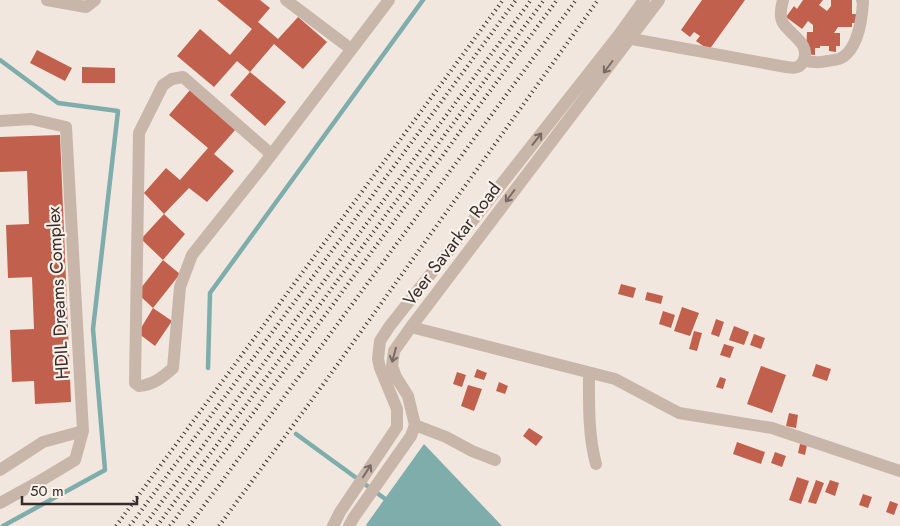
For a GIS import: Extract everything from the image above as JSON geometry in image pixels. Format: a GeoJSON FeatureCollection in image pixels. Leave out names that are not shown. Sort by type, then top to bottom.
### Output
{"type":"FeatureCollection","features":[{"type":"Feature","properties":{"kind":"street"},"geometry":{"type":"LineString","coordinates":[[47,0],[86,6],[95,0]]}},
{"type":"Feature","properties":{"kind":"street"},"geometry":{"type":"LineString","coordinates":[[286,0],[351,49]]}},
{"type":"Feature","properties":{"kind":"street"},"geometry":{"type":"LineString","coordinates":[[272,154],[183,78],[172,79],[163,85],[139,133],[135,383],[139,386],[152,384],[173,368],[180,287],[192,255],[272,154],[388,0]]}},
{"type":"Feature","properties":{"kind":"street","name":"Veer Savarkar Road"},"geometry":{"type":"LineString","coordinates":[[413,430],[408,396],[396,377],[392,366],[394,350],[624,38],[644,0]]}},
{"type":"Feature","properties":{"kind":"street","name":"Veer Savarkar Road"},"geometry":{"type":"LineString","coordinates":[[333,526],[340,512],[396,427],[398,409],[378,359],[380,341],[395,319],[624,38],[659,0]]}},
{"type":"Feature","properties":{"kind":"street"},"geometry":{"type":"LineString","coordinates":[[624,38],[795,68],[800,66],[804,60],[805,52],[803,44],[783,23],[781,16],[783,0]]}},
{"type":"Feature","properties":{"kind":"street"},"geometry":{"type":"LineString","coordinates":[[804,60],[812,63],[842,58],[851,49],[856,40],[863,10],[864,2],[862,0]]}},
{"type":"Feature","properties":{"kind":"street","name":"HDIL Dreams Complex"},"geometry":{"type":"LineString","coordinates":[[0,121],[31,119],[66,128],[83,431]]}},
{"type":"Feature","properties":{"kind":"street"},"geometry":{"type":"LineString","coordinates":[[410,327],[615,379],[679,413],[772,428],[900,471]]}},
{"type":"Feature","properties":{"kind":"street"},"geometry":{"type":"LineString","coordinates":[[589,373],[590,432],[592,452],[596,464]]}},
{"type":"Feature","properties":{"kind":"street"},"geometry":{"type":"LineString","coordinates":[[351,521],[413,430],[446,437],[472,451],[495,460]]}},
{"type":"Feature","properties":{"kind":"street"},"geometry":{"type":"LineString","coordinates":[[0,470],[43,442],[83,431]]}},
{"type":"Feature","properties":{"kind":"street"},"geometry":{"type":"LineString","coordinates":[[0,503],[75,460],[83,431]]}},
{"type":"Feature","properties":{"kind":"water"},"geometry":{"type":"Polygon","coordinates":[[[424,444],[502,526],[366,525],[424,444]]]}},
{"type":"Feature","properties":{"kind":"building"},"geometry":{"type":"Polygon","coordinates":[[[217,0],[260,0],[270,8],[258,22],[278,39],[298,17],[327,42],[303,69],[274,44],[250,72],[237,61],[214,87],[177,56],[200,29],[230,55],[252,29],[217,0]]]}},
{"type":"Feature","properties":{"kind":"building"},"geometry":{"type":"Polygon","coordinates":[[[702,0],[745,0],[709,50],[696,41],[700,36],[694,32],[690,37],[681,30],[702,0]]]}},
{"type":"Feature","properties":{"kind":"building"},"geometry":{"type":"Polygon","coordinates":[[[803,0],[823,0],[819,5],[827,11],[831,6],[831,0],[852,0],[852,14],[858,14],[858,23],[852,23],[852,27],[838,27],[834,33],[840,33],[840,46],[836,46],[836,52],[829,51],[829,46],[820,46],[820,48],[815,48],[815,55],[806,54],[807,32],[813,32],[813,25],[808,21],[802,29],[786,17],[794,6],[797,9],[803,0]]]}},
{"type":"Feature","properties":{"kind":"building"},"geometry":{"type":"Polygon","coordinates":[[[37,50],[72,68],[65,81],[30,63],[37,50]]]}},
{"type":"Feature","properties":{"kind":"building"},"geometry":{"type":"Polygon","coordinates":[[[82,67],[115,68],[115,83],[82,83],[82,67]]]}},
{"type":"Feature","properties":{"kind":"building"},"geometry":{"type":"Polygon","coordinates":[[[250,72],[286,102],[265,126],[230,95],[250,72]]]}},
{"type":"Feature","properties":{"kind":"building"},"geometry":{"type":"Polygon","coordinates":[[[190,90],[236,129],[214,154],[234,171],[207,202],[189,188],[164,214],[144,193],[166,168],[180,180],[208,148],[169,115],[190,90]]]}},
{"type":"Feature","properties":{"kind":"building"},"geometry":{"type":"Polygon","coordinates":[[[60,135],[71,402],[35,404],[34,381],[12,382],[10,330],[34,329],[32,277],[8,278],[6,225],[29,224],[27,171],[0,172],[0,137],[60,135]]]}},
{"type":"Feature","properties":{"kind":"building"},"geometry":{"type":"Polygon","coordinates":[[[164,214],[185,234],[163,260],[141,239],[164,214]]]}},
{"type":"Feature","properties":{"kind":"building"},"geometry":{"type":"Polygon","coordinates":[[[163,260],[180,274],[153,308],[137,293],[163,260]]]}},
{"type":"Feature","properties":{"kind":"building"},"geometry":{"type":"Polygon","coordinates":[[[621,284],[636,288],[633,298],[618,294],[621,284]]]}},
{"type":"Feature","properties":{"kind":"building"},"geometry":{"type":"Polygon","coordinates":[[[647,292],[663,296],[661,304],[645,300],[647,292]]]}},
{"type":"Feature","properties":{"kind":"building"},"geometry":{"type":"Polygon","coordinates":[[[682,307],[699,313],[690,336],[674,331],[682,307]]]}},
{"type":"Feature","properties":{"kind":"building"},"geometry":{"type":"Polygon","coordinates":[[[153,308],[172,321],[155,346],[138,333],[153,308]]]}},
{"type":"Feature","properties":{"kind":"building"},"geometry":{"type":"Polygon","coordinates":[[[663,311],[675,315],[671,328],[659,324],[663,311]]]}},
{"type":"Feature","properties":{"kind":"building"},"geometry":{"type":"Polygon","coordinates":[[[716,319],[724,322],[719,337],[711,334],[716,319]]]}},
{"type":"Feature","properties":{"kind":"building"},"geometry":{"type":"Polygon","coordinates":[[[734,326],[749,332],[744,345],[729,340],[734,326]]]}},
{"type":"Feature","properties":{"kind":"building"},"geometry":{"type":"Polygon","coordinates":[[[694,331],[702,333],[697,351],[689,349],[694,331]]]}},
{"type":"Feature","properties":{"kind":"building"},"geometry":{"type":"Polygon","coordinates":[[[754,334],[765,338],[761,349],[750,345],[754,334]]]}},
{"type":"Feature","properties":{"kind":"building"},"geometry":{"type":"Polygon","coordinates":[[[724,344],[734,347],[730,358],[720,355],[724,344]]]}},
{"type":"Feature","properties":{"kind":"building"},"geometry":{"type":"Polygon","coordinates":[[[816,364],[831,369],[827,381],[812,376],[816,364]]]}},
{"type":"Feature","properties":{"kind":"building"},"geometry":{"type":"Polygon","coordinates":[[[761,366],[786,375],[772,413],[747,404],[761,366]]]}},
{"type":"Feature","properties":{"kind":"building"},"geometry":{"type":"Polygon","coordinates":[[[477,369],[487,373],[484,380],[474,377],[477,369]]]}},
{"type":"Feature","properties":{"kind":"building"},"geometry":{"type":"Polygon","coordinates":[[[457,372],[466,375],[462,387],[453,384],[457,372]]]}},
{"type":"Feature","properties":{"kind":"building"},"geometry":{"type":"Polygon","coordinates":[[[720,377],[726,379],[723,389],[716,387],[720,377]]]}},
{"type":"Feature","properties":{"kind":"building"},"geometry":{"type":"Polygon","coordinates":[[[499,382],[508,386],[505,394],[496,391],[499,382]]]}},
{"type":"Feature","properties":{"kind":"building"},"geometry":{"type":"Polygon","coordinates":[[[468,385],[482,389],[474,411],[461,406],[468,385]]]}},
{"type":"Feature","properties":{"kind":"building"},"geometry":{"type":"Polygon","coordinates":[[[789,413],[798,415],[796,428],[786,426],[789,413]]]}},
{"type":"Feature","properties":{"kind":"building"},"geometry":{"type":"Polygon","coordinates":[[[529,428],[543,437],[536,446],[523,436],[529,428]]]}},
{"type":"Feature","properties":{"kind":"building"},"geometry":{"type":"Polygon","coordinates":[[[737,442],[765,452],[761,464],[733,454],[737,442]]]}},
{"type":"Feature","properties":{"kind":"building"},"geometry":{"type":"Polygon","coordinates":[[[800,444],[807,445],[805,455],[798,453],[800,444]]]}},
{"type":"Feature","properties":{"kind":"building"},"geometry":{"type":"Polygon","coordinates":[[[775,452],[786,456],[782,467],[771,463],[775,452]]]}},
{"type":"Feature","properties":{"kind":"building"},"geometry":{"type":"Polygon","coordinates":[[[797,477],[809,481],[801,504],[789,500],[797,477]]]}},
{"type":"Feature","properties":{"kind":"building"},"geometry":{"type":"Polygon","coordinates":[[[816,480],[824,483],[816,504],[808,502],[816,480]]]}},
{"type":"Feature","properties":{"kind":"building"},"geometry":{"type":"Polygon","coordinates":[[[830,480],[839,483],[835,496],[825,492],[830,480]]]}},
{"type":"Feature","properties":{"kind":"building"},"geometry":{"type":"Polygon","coordinates":[[[863,494],[872,497],[868,508],[859,505],[863,494]]]}},
{"type":"Feature","properties":{"kind":"building"},"geometry":{"type":"Polygon","coordinates":[[[890,501],[898,504],[894,515],[886,512],[890,501]]]}},
{"type":"Feature","properties":{"kind":"waterway"},"geometry":{"type":"LineString","coordinates":[[208,368],[210,293],[423,0]]}},
{"type":"Feature","properties":{"kind":"waterway"},"geometry":{"type":"LineString","coordinates":[[0,60],[58,103],[118,111],[93,329],[105,470],[3,526]]}},
{"type":"Feature","properties":{"kind":"waterway"},"geometry":{"type":"LineString","coordinates":[[296,434],[388,501]]}},
{"type":"Feature","properties":{"kind":"railway"},"geometry":{"type":"LineString","coordinates":[[116,526],[503,0]]}},
{"type":"Feature","properties":{"kind":"railway"},"geometry":{"type":"LineString","coordinates":[[130,526],[516,0]]}},
{"type":"Feature","properties":{"kind":"railway"},"geometry":{"type":"LineString","coordinates":[[144,526],[531,0]]}},
{"type":"Feature","properties":{"kind":"railway"},"geometry":{"type":"LineString","coordinates":[[157,526],[544,0]]}},
{"type":"Feature","properties":{"kind":"railway"},"geometry":{"type":"LineString","coordinates":[[170,526],[557,0]]}},
{"type":"Feature","properties":{"kind":"railway"},"geometry":{"type":"LineString","coordinates":[[189,526],[576,0]]}},
{"type":"Feature","properties":{"kind":"railway"},"geometry":{"type":"LineString","coordinates":[[219,526],[325,382],[598,0]]}}]}
